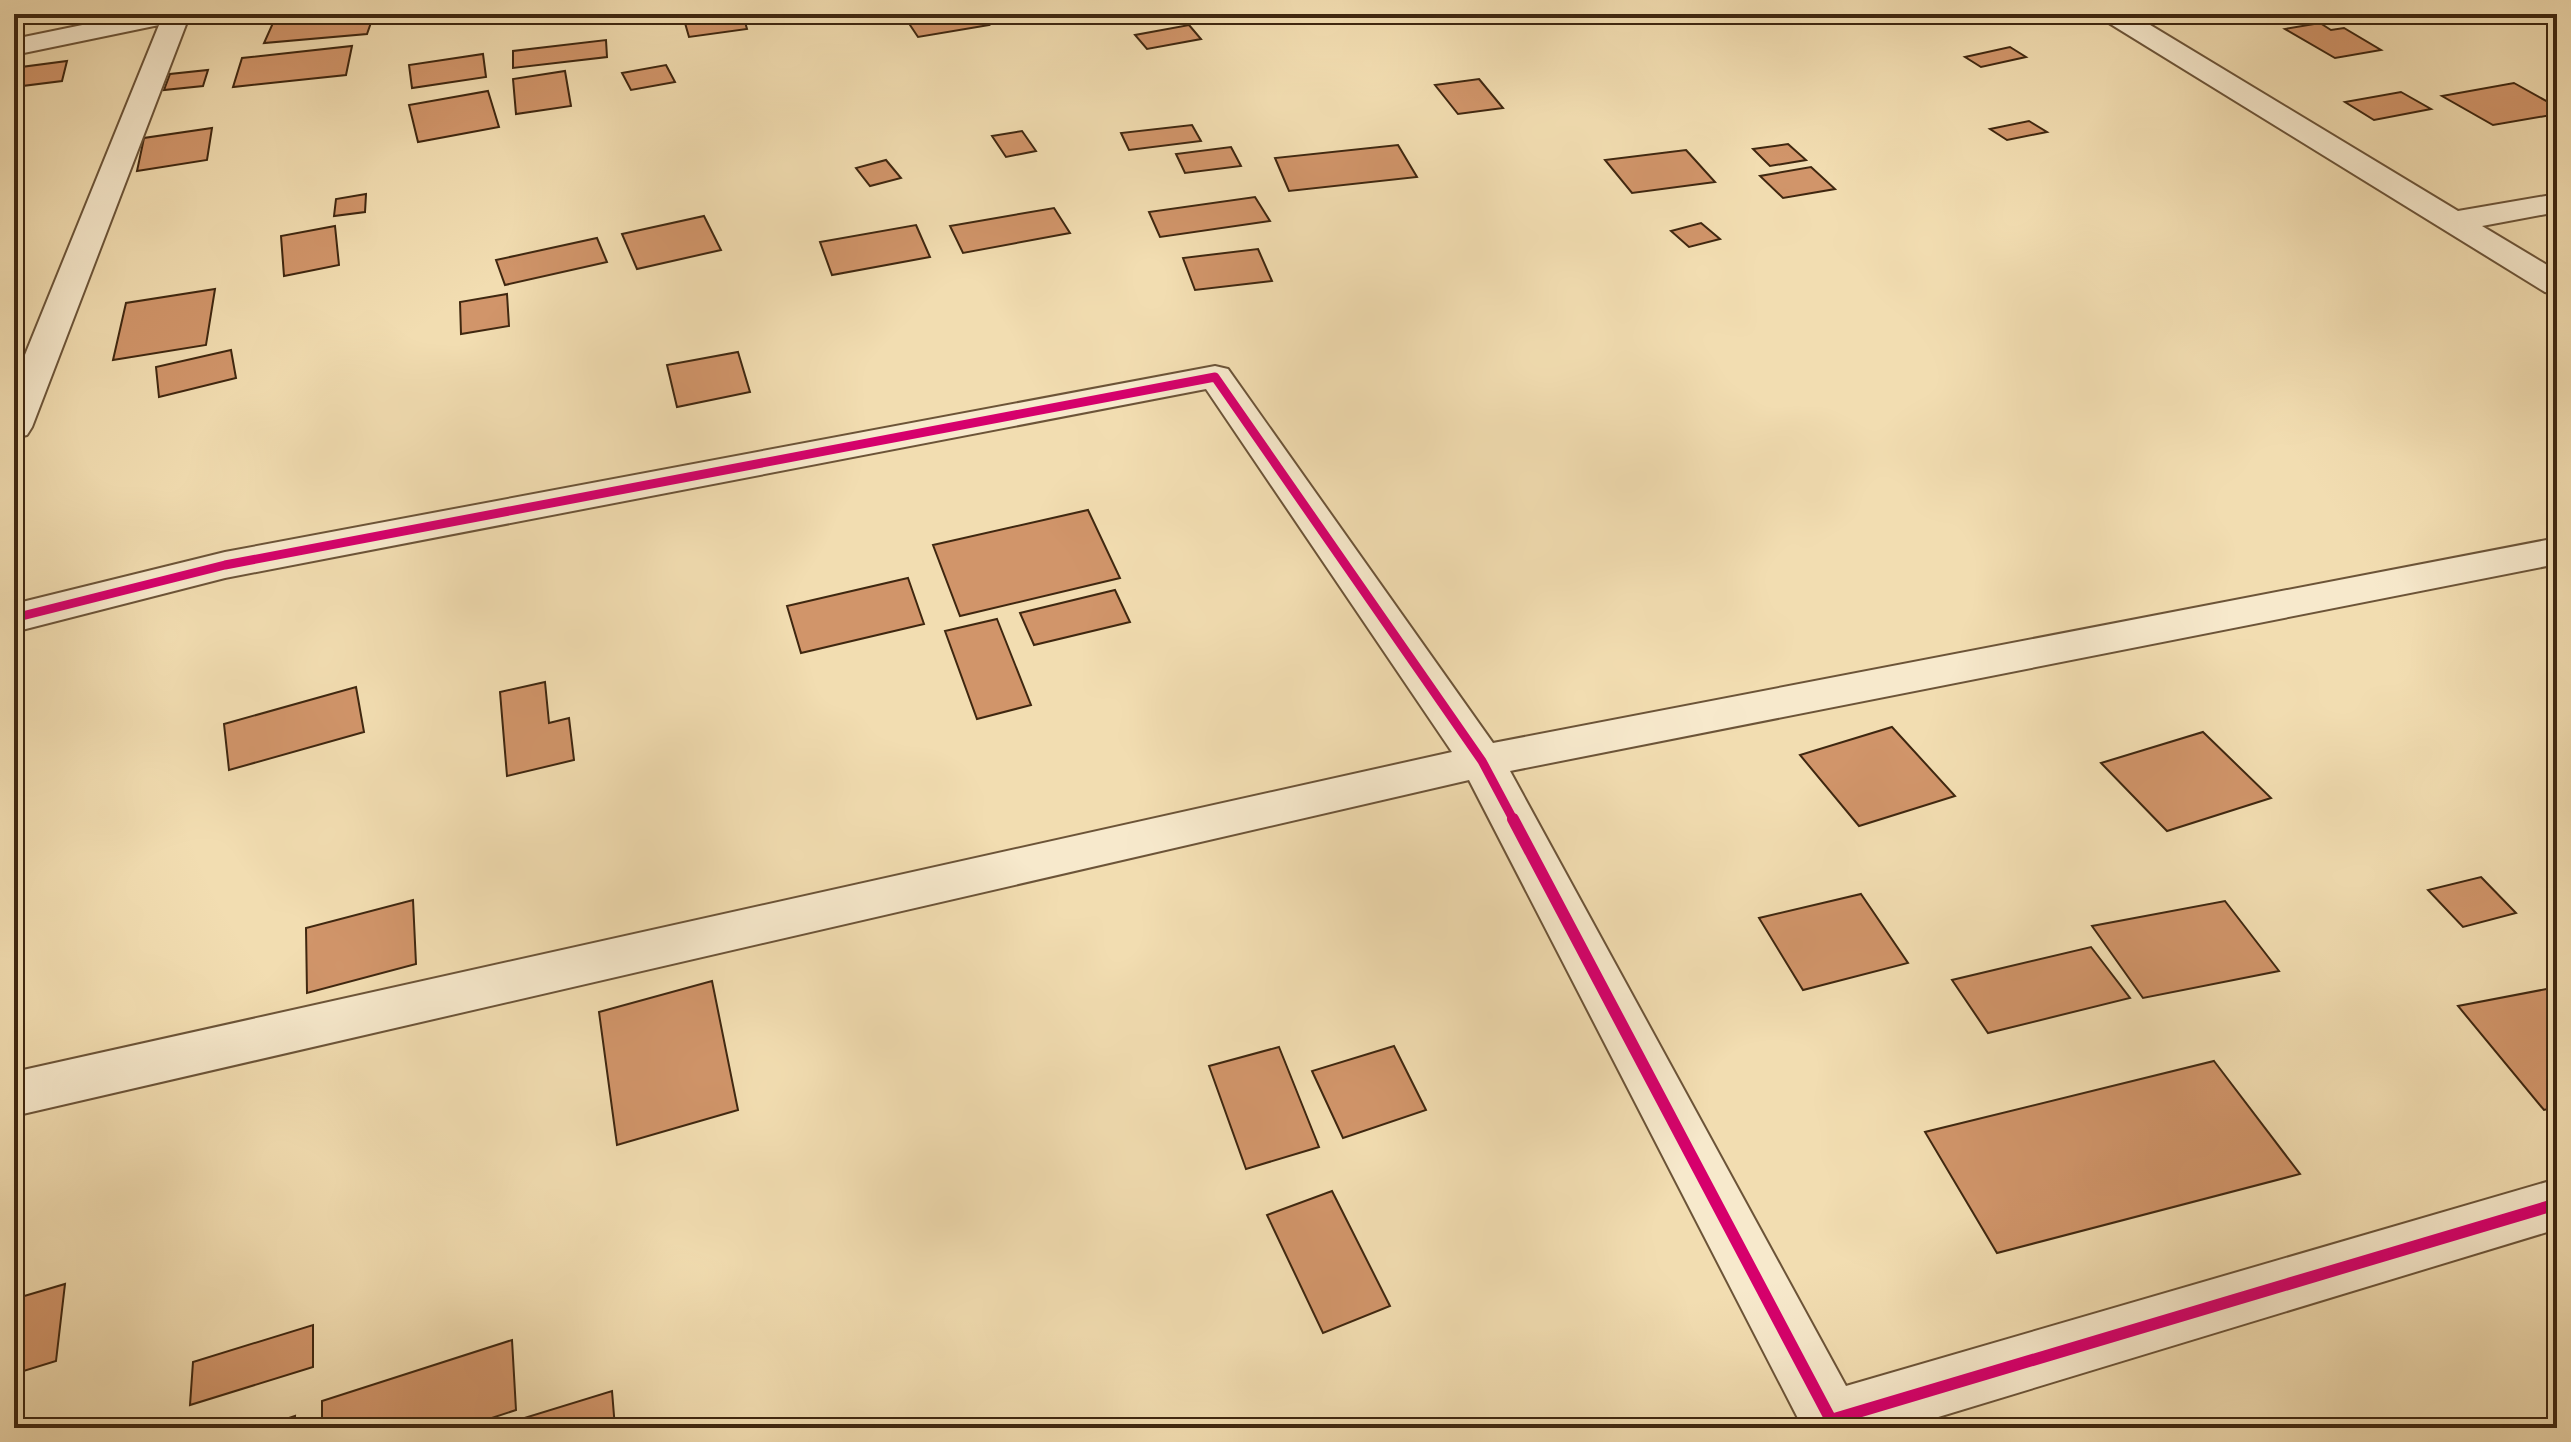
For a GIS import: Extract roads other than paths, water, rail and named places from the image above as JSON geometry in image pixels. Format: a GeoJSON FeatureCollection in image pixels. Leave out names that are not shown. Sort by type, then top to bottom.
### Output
{"type":"FeatureCollection","features":[{"type":"Feature","properties":{"kind":"street"},"geometry":{"type":"LineString","coordinates":[[14,47],[176,14]]}},
{"type":"Feature","properties":{"kind":"street"},"geometry":{"type":"LineString","coordinates":[[14,427],[176,14]]}},
{"type":"Feature","properties":{"kind":"street"},"geometry":{"type":"LineString","coordinates":[[2113,14],[2557,285]]}},
{"type":"Feature","properties":{"kind":"street"},"geometry":{"type":"LineString","coordinates":[[2455,221],[2557,203]]}},
{"type":"Feature","properties":{"kind":"street"},"geometry":{"type":"LineString","coordinates":[[14,618],[225,565],[1215,377],[1482,761],[1823,1425],[2557,1204]]}},
{"type":"Feature","properties":{"kind":"street"},"geometry":{"type":"LineString","coordinates":[[14,1094],[1482,761],[2557,551]]}}]}
